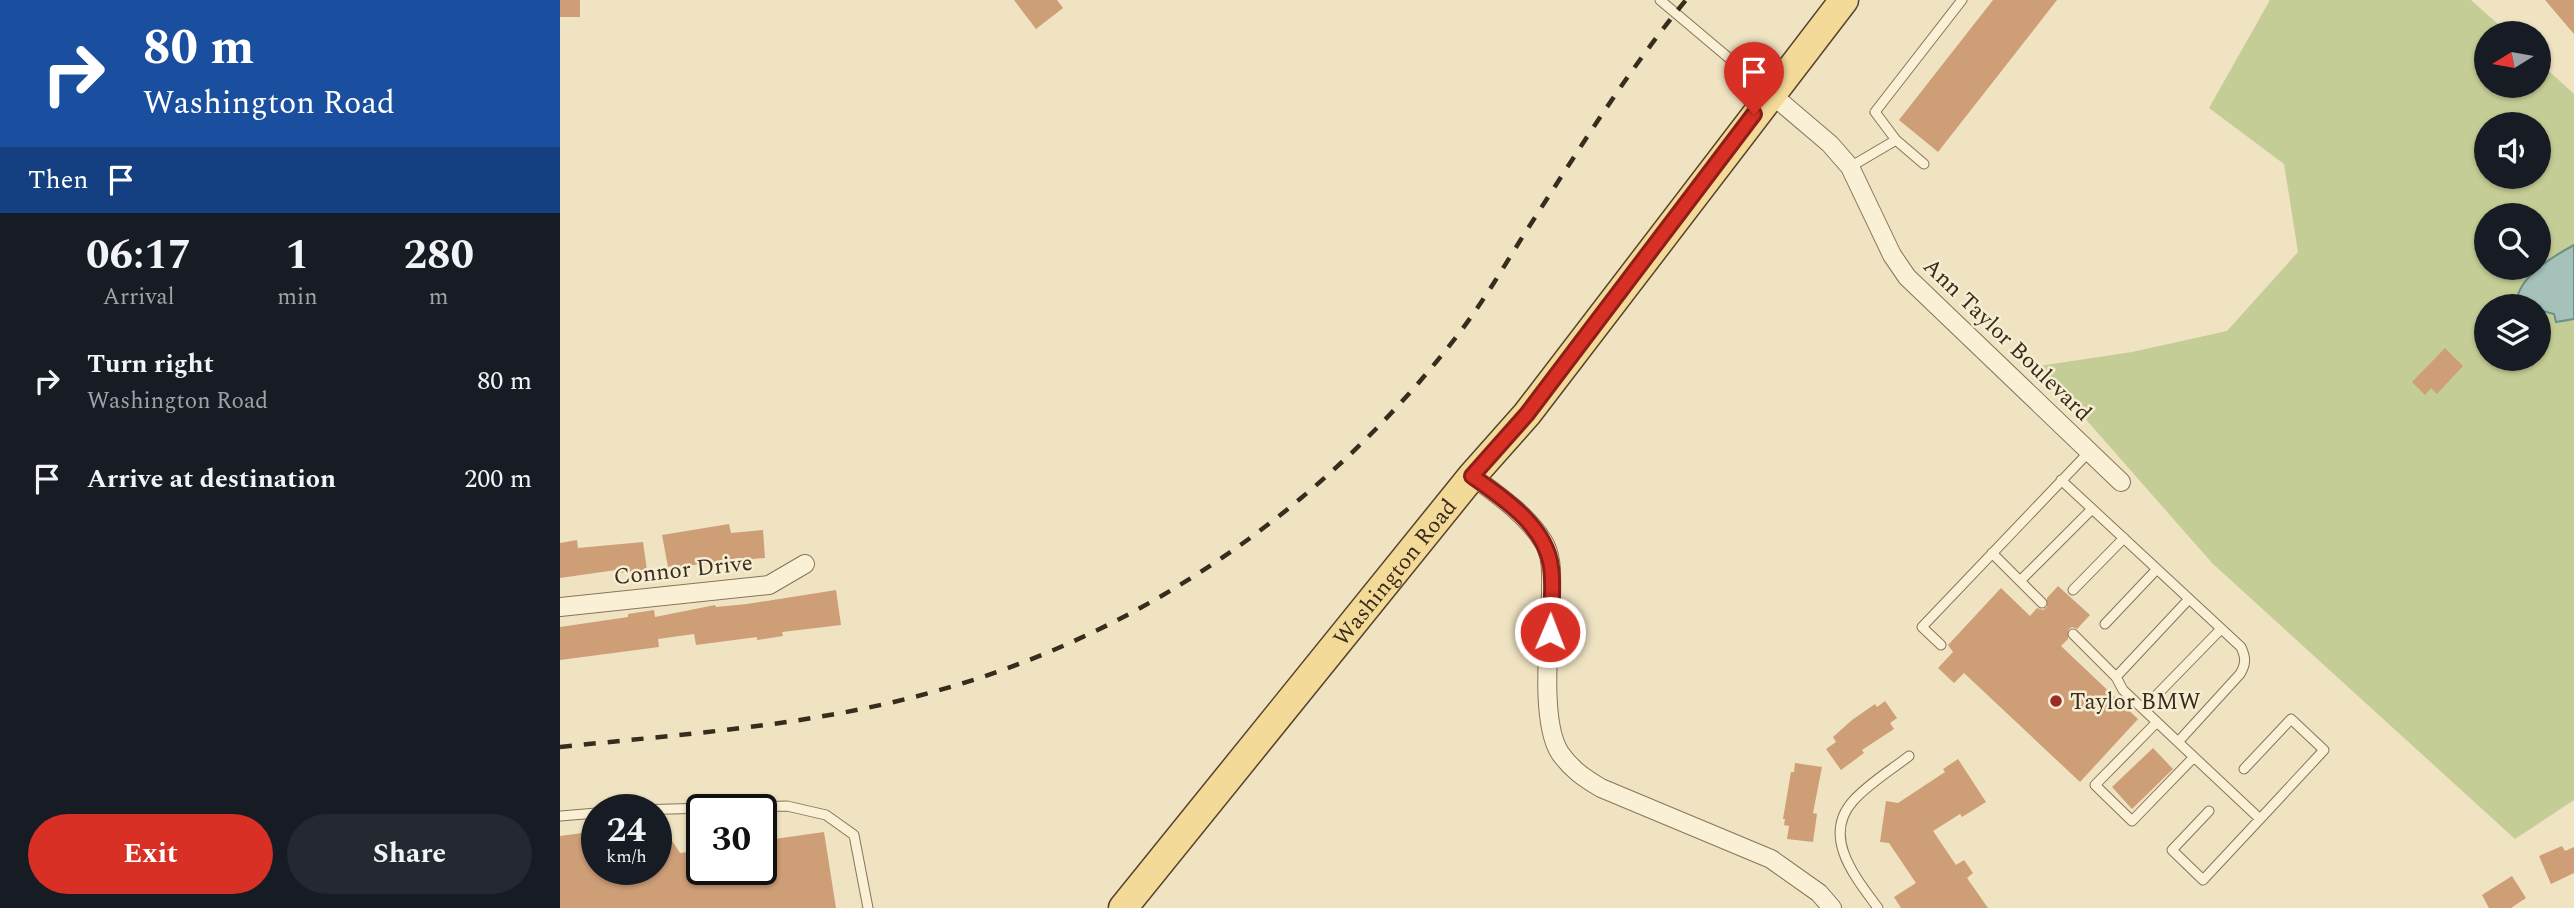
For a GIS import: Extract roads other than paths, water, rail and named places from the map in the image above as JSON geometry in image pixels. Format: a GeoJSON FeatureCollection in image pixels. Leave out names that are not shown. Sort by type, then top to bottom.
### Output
{"type":"FeatureCollection","features":[{"type":"Feature","properties":{"kind":"main road","name":"Washington Road"},"geometry":{"type":"LineString","coordinates":[[1124,908],[1472,476],[1527,414],[1770,93],[1844,0]]}},
{"type":"Feature","properties":{"kind":"street","name":"Ann Taylor Boulevard"},"geometry":{"type":"LineString","coordinates":[[1770,93],[1830,144],[1850,167],[1892,255],[1907,277],[2121,482]]}},
{"type":"Feature","properties":{"kind":"street"},"geometry":{"type":"LineString","coordinates":[[1472,476],[1525,519],[1544,543],[1551,566],[1548,699],[1550,725],[1559,751],[1576,773],[1601,788],[1771,859],[1819,894],[1832,908]]}},
{"type":"Feature","properties":{"kind":"street","name":"Connor Drive"},"geometry":{"type":"LineString","coordinates":[[560,607],[769,585],[805,565]]}},
{"type":"Feature","properties":{"kind":"lane"},"geometry":{"type":"LineString","coordinates":[[1660,0],[1770,93]]}},
{"type":"Feature","properties":{"kind":"lane"},"geometry":{"type":"LineString","coordinates":[[1924,164],[1896,140],[1875,112],[1962,0]]}},
{"type":"Feature","properties":{"kind":"lane"},"geometry":{"type":"LineString","coordinates":[[1850,167],[1896,140]]}},
{"type":"Feature","properties":{"kind":"lane"},"geometry":{"type":"LineString","coordinates":[[1941,645],[1922,627],[2089,452]]}},
{"type":"Feature","properties":{"kind":"lane"},"geometry":{"type":"LineString","coordinates":[[2061,480],[2241,647],[2245,655],[2245,665],[2240,674],[2178,741]]}},
{"type":"Feature","properties":{"kind":"lane"},"geometry":{"type":"LineString","coordinates":[[2020,581],[2091,509]]}},
{"type":"Feature","properties":{"kind":"lane"},"geometry":{"type":"LineString","coordinates":[[2073,590],[2123,538]]}},
{"type":"Feature","properties":{"kind":"lane"},"geometry":{"type":"LineString","coordinates":[[1992,553],[2042,603]]}},
{"type":"Feature","properties":{"kind":"lane"},"geometry":{"type":"LineString","coordinates":[[2105,624],[2157,569]]}},
{"type":"Feature","properties":{"kind":"lane"},"geometry":{"type":"LineString","coordinates":[[2116,677],[2189,599]]}},
{"type":"Feature","properties":{"kind":"lane"},"geometry":{"type":"LineString","coordinates":[[2143,709],[2221,629]]}},
{"type":"Feature","properties":{"kind":"lane"},"geometry":{"type":"LineString","coordinates":[[2073,634],[2116,677],[2123,690],[2260,819]]}},
{"type":"Feature","properties":{"kind":"lane"},"geometry":{"type":"LineString","coordinates":[[2209,811],[2172,850],[2203,880],[2324,750],[2291,719],[2245,769]]}},
{"type":"Feature","properties":{"kind":"lane"},"geometry":{"type":"LineString","coordinates":[[2157,722],[2095,785],[2132,821],[2194,757]]}},
{"type":"Feature","properties":{"kind":"lane"},"geometry":{"type":"LineString","coordinates":[[1878,908],[1857,879],[1840,844],[1842,817],[1854,800],[1909,756]]}},
{"type":"Feature","properties":{"kind":"lane"},"geometry":{"type":"LineString","coordinates":[[672,809],[787,806],[826,815],[854,835],[868,908]]}},
{"type":"Feature","properties":{"kind":"lane"},"geometry":{"type":"LineString","coordinates":[[560,816],[581,814]]}},
{"type":"Feature","properties":{"kind":"water"},"geometry":{"type":"Polygon","coordinates":[[[2574,245],[2574,319],[2556,322],[2554,314],[2551,313],[2551,294],[2518,294],[2527,280],[2551,280],[2551,259],[2574,245]]]}},
{"type":"Feature","properties":{"kind":"railway"},"geometry":{"type":"LineString","coordinates":[[560,747],[792,721],[838,714],[929,693],[1007,668],[1083,637],[1155,600],[1224,556],[1289,508],[1351,454],[1408,395],[1468,321],[1601,116],[1686,0]]}},
{"type":"Feature","properties":{"kind":"place","name":"Taylor BMW"},"geometry":{"type":"Point","coordinates":[2056,701]}}]}
